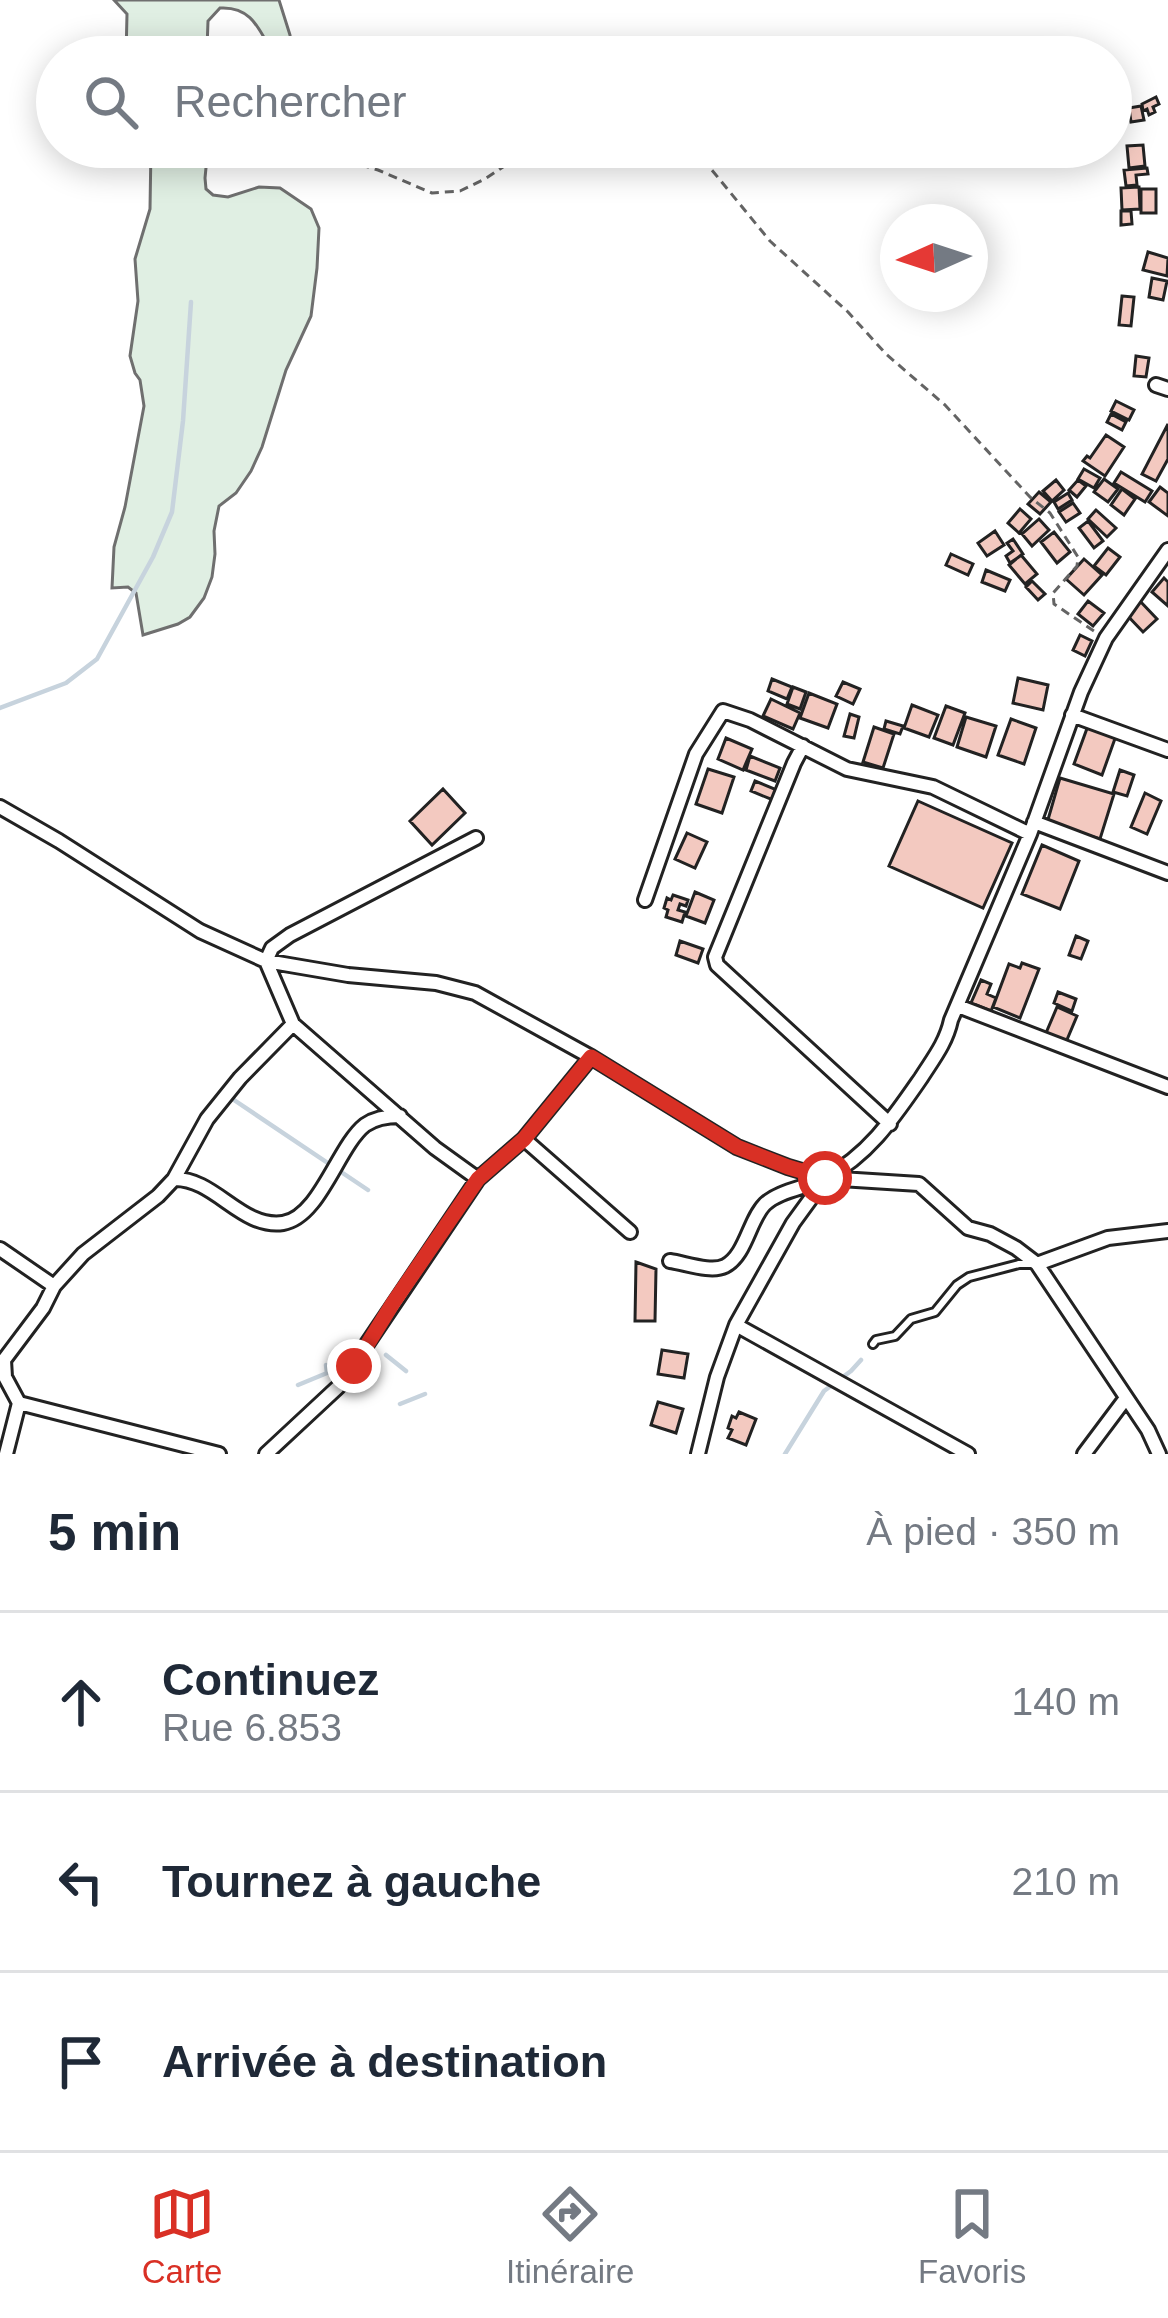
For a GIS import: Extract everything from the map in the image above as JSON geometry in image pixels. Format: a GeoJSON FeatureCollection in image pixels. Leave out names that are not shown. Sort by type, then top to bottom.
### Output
{"type":"FeatureCollection","features":[{"type":"Feature","properties":{"kind":"street"},"geometry":{"type":"LineString","coordinates":[[670,1261],[719,1268],[729,1264],[767,1202],[825,1178],[861,1154],[890,1124],[947,1039],[1106,638],[1168,550]]}},
{"type":"Feature","properties":{"kind":"street"},"geometry":{"type":"LineString","coordinates":[[645,900],[696,754],[723,711],[847,769],[933,787],[1032,828],[1168,873]]}},
{"type":"Feature","properties":{"kind":"street"},"geometry":{"type":"LineString","coordinates":[[1072,715],[1168,750]]}},
{"type":"Feature","properties":{"kind":"street"},"geometry":{"type":"LineString","coordinates":[[803,746],[715,957],[717,965],[890,1124]]}},
{"type":"Feature","properties":{"kind":"street"},"geometry":{"type":"LineString","coordinates":[[0,808],[200,931],[266,961],[436,983],[475,993],[591,1057],[737,1147],[825,1178],[919,1184],[968,1228],[990,1234],[1037,1264],[1148,1430],[1159,1454]]}},
{"type":"Feature","properties":{"kind":"street"},"geometry":{"type":"LineString","coordinates":[[476,838],[290,935],[272,949],[266,961],[293,1024],[435,1148],[478,1179]]}},
{"type":"Feature","properties":{"kind":"street"},"geometry":{"type":"LineString","coordinates":[[958,1006],[1168,1088]]}},
{"type":"Feature","properties":{"kind":"street"},"geometry":{"type":"LineString","coordinates":[[6,1454],[19,1403],[5,1377],[4,1360],[54,1286],[83,1254],[174,1179],[207,1119],[293,1024]]}},
{"type":"Feature","properties":{"kind":"street"},"geometry":{"type":"LineString","coordinates":[[266,1454],[338,1387],[478,1179],[524,1139],[591,1057]]}},
{"type":"Feature","properties":{"kind":"street"},"geometry":{"type":"LineString","coordinates":[[174,1179],[190,1179],[250,1216],[286,1222],[296,1219],[314,1198],[363,1126],[400,1116]]}},
{"type":"Feature","properties":{"kind":"street"},"geometry":{"type":"LineString","coordinates":[[524,1139],[630,1232]]}},
{"type":"Feature","properties":{"kind":"street"},"geometry":{"type":"LineString","coordinates":[[698,1454],[736,1325],[793,1223],[825,1178]]}},
{"type":"Feature","properties":{"kind":"street"},"geometry":{"type":"LineString","coordinates":[[1037,1264],[1108,1238],[1168,1232]]}},
{"type":"Feature","properties":{"kind":"street"},"geometry":{"type":"LineString","coordinates":[[0,1249],[54,1286]]}},
{"type":"Feature","properties":{"kind":"street"},"geometry":{"type":"LineString","coordinates":[[736,1325],[968,1454]]}},
{"type":"Feature","properties":{"kind":"street"},"geometry":{"type":"LineString","coordinates":[[1084,1454],[1126,1398]]}},
{"type":"Feature","properties":{"kind":"street"},"geometry":{"type":"LineString","coordinates":[[19,1403],[219,1454]]}},
{"type":"Feature","properties":{"kind":"lane"},"geometry":{"type":"LineString","coordinates":[[873,1344],[895,1336],[911,1319],[935,1312],[969,1277],[1037,1264]]}},
{"type":"Feature","properties":{"kind":"path"},"geometry":{"type":"LineString","coordinates":[[371,168],[433,193],[460,191],[500,168]]}},
{"type":"Feature","properties":{"kind":"path"},"geometry":{"type":"LineString","coordinates":[[710,168],[770,242],[945,405],[1030,497],[1050,512],[1078,557],[1077,566],[1053,593],[1054,604],[1106,638]]}},
{"type":"Feature","properties":{"kind":"green space"},"geometry":{"type":"Polygon","coordinates":[[[114,0],[279,0],[290,36],[263,36],[241,11],[220,8],[208,21],[207,36],[126,36],[127,14],[114,0]]]}},
{"type":"Feature","properties":{"kind":"green space"},"geometry":{"type":"Polygon","coordinates":[[[151,168],[206,168],[206,189],[213,195],[280,188],[311,209],[319,228],[311,316],[286,370],[251,471],[236,493],[219,506],[212,577],[204,598],[190,617],[143,635],[136,593],[128,587],[112,588],[114,547],[144,406],[130,356],[138,301],[135,259],[150,209],[151,168]]]}},
{"type":"Feature","properties":{"kind":"building"},"geometry":{"type":"Polygon","coordinates":[[[1156,97],[1159,104],[1149,115],[1142,104],[1156,97]]]}},
{"type":"Feature","properties":{"kind":"building"},"geometry":{"type":"Polygon","coordinates":[[[1141,106],[1144,120],[1132,122],[1132,108],[1141,106]]]}},
{"type":"Feature","properties":{"kind":"building"},"geometry":{"type":"Polygon","coordinates":[[[1143,145],[1145,166],[1132,168],[1132,146],[1143,145]]]}},
{"type":"Feature","properties":{"kind":"building"},"geometry":{"type":"Polygon","coordinates":[[[1147,168],[1148,174],[1136,175],[1137,185],[1126,186],[1124,170],[1147,168]]]}},
{"type":"Feature","properties":{"kind":"building"},"geometry":{"type":"Polygon","coordinates":[[[1139,187],[1140,209],[1122,210],[1121,188],[1139,187]]]}},
{"type":"Feature","properties":{"kind":"building"},"geometry":{"type":"Polygon","coordinates":[[[1141,189],[1156,189],[1156,213],[1141,213],[1141,189]]]}},
{"type":"Feature","properties":{"kind":"building"},"geometry":{"type":"Polygon","coordinates":[[[1121,211],[1131,211],[1132,224],[1121,225],[1121,211]]]}},
{"type":"Feature","properties":{"kind":"building"},"geometry":{"type":"Polygon","coordinates":[[[1148,252],[1168,258],[1167,276],[1143,270],[1148,252]]]}},
{"type":"Feature","properties":{"kind":"building"},"geometry":{"type":"Polygon","coordinates":[[[1152,278],[1167,281],[1163,300],[1149,297],[1152,278]]]}},
{"type":"Feature","properties":{"kind":"building"},"geometry":{"type":"Polygon","coordinates":[[[1122,296],[1134,297],[1131,326],[1119,325],[1122,296]]]}},
{"type":"Feature","properties":{"kind":"building"},"geometry":{"type":"Polygon","coordinates":[[[1136,356],[1149,358],[1146,377],[1134,376],[1136,356]]]}},
{"type":"Feature","properties":{"kind":"building"},"geometry":{"type":"Polygon","coordinates":[[[1116,401],[1134,410],[1129,420],[1111,411],[1116,401]]]}},
{"type":"Feature","properties":{"kind":"building"},"geometry":{"type":"Polygon","coordinates":[[[1111,414],[1126,422],[1122,430],[1107,422],[1111,414]]]}},
{"type":"Feature","properties":{"kind":"building"},"geometry":{"type":"Polygon","coordinates":[[[1168,424],[1168,459],[1156,481],[1142,474],[1168,424]]]}},
{"type":"Feature","properties":{"kind":"building"},"geometry":{"type":"Polygon","coordinates":[[[1106,435],[1124,447],[1105,476],[1083,461],[1106,435]]]}},
{"type":"Feature","properties":{"kind":"building"},"geometry":{"type":"Polygon","coordinates":[[[1084,469],[1100,478],[1094,488],[1078,479],[1084,469]]]}},
{"type":"Feature","properties":{"kind":"building"},"geometry":{"type":"Polygon","coordinates":[[[1121,472],[1152,491],[1145,502],[1114,483],[1121,472]]]}},
{"type":"Feature","properties":{"kind":"building"},"geometry":{"type":"Polygon","coordinates":[[[1104,479],[1118,489],[1108,502],[1094,492],[1104,479]]]}},
{"type":"Feature","properties":{"kind":"building"},"geometry":{"type":"Polygon","coordinates":[[[1056,480],[1064,490],[1052,501],[1043,491],[1056,480]]]}},
{"type":"Feature","properties":{"kind":"building"},"geometry":{"type":"Polygon","coordinates":[[[1078,480],[1086,486],[1077,497],[1069,490],[1078,480]]]}},
{"type":"Feature","properties":{"kind":"building"},"geometry":{"type":"Polygon","coordinates":[[[1160,487],[1168,493],[1168,516],[1149,502],[1160,487]]]}},
{"type":"Feature","properties":{"kind":"building"},"geometry":{"type":"Polygon","coordinates":[[[1122,489],[1135,499],[1124,515],[1111,505],[1122,489]]]}},
{"type":"Feature","properties":{"kind":"building"},"geometry":{"type":"Polygon","coordinates":[[[1039,492],[1051,502],[1040,514],[1028,504],[1039,492]]]}},
{"type":"Feature","properties":{"kind":"building"},"geometry":{"type":"Polygon","coordinates":[[[1068,493],[1072,500],[1058,509],[1054,502],[1068,493]]]}},
{"type":"Feature","properties":{"kind":"building"},"geometry":{"type":"Polygon","coordinates":[[[1073,503],[1080,513],[1066,522],[1059,512],[1073,503]]]}},
{"type":"Feature","properties":{"kind":"building"},"geometry":{"type":"Polygon","coordinates":[[[1020,509],[1031,519],[1019,533],[1008,523],[1020,509]]]}},
{"type":"Feature","properties":{"kind":"building"},"geometry":{"type":"Polygon","coordinates":[[[1096,510],[1116,528],[1107,537],[1088,519],[1096,510]]]}},
{"type":"Feature","properties":{"kind":"building"},"geometry":{"type":"Polygon","coordinates":[[[1039,519],[1049,530],[1032,546],[1022,534],[1039,519]]]}},
{"type":"Feature","properties":{"kind":"building"},"geometry":{"type":"Polygon","coordinates":[[[1088,521],[1103,541],[1094,548],[1079,528],[1088,521]]]}},
{"type":"Feature","properties":{"kind":"building"},"geometry":{"type":"Polygon","coordinates":[[[995,531],[1004,545],[987,556],[978,543],[995,531]]]}},
{"type":"Feature","properties":{"kind":"building"},"geometry":{"type":"Polygon","coordinates":[[[1054,532],[1070,552],[1057,563],[1041,542],[1054,532]]]}},
{"type":"Feature","properties":{"kind":"building"},"geometry":{"type":"Polygon","coordinates":[[[1013,539],[1023,554],[1010,563],[1006,556],[1013,551],[1007,543],[1013,539]]]}},
{"type":"Feature","properties":{"kind":"building"},"geometry":{"type":"Polygon","coordinates":[[[1108,548],[1120,557],[1106,575],[1094,566],[1108,548]]]}},
{"type":"Feature","properties":{"kind":"building"},"geometry":{"type":"Polygon","coordinates":[[[951,554],[973,564],[968,575],[946,565],[951,554]]]}},
{"type":"Feature","properties":{"kind":"building"},"geometry":{"type":"Polygon","coordinates":[[[1021,555],[1037,574],[1025,584],[1009,565],[1021,555]]]}},
{"type":"Feature","properties":{"kind":"building"},"geometry":{"type":"Polygon","coordinates":[[[1084,559],[1102,575],[1084,595],[1066,579],[1084,559]]]}},
{"type":"Feature","properties":{"kind":"building"},"geometry":{"type":"Polygon","coordinates":[[[986,570],[1010,580],[1005,591],[982,582],[986,570]]]}},
{"type":"Feature","properties":{"kind":"building"},"geometry":{"type":"Polygon","coordinates":[[[1164,578],[1168,582],[1168,606],[1152,592],[1164,578]]]}},
{"type":"Feature","properties":{"kind":"building"},"geometry":{"type":"Polygon","coordinates":[[[1032,581],[1045,594],[1038,600],[1026,587],[1032,581]]]}},
{"type":"Feature","properties":{"kind":"building"},"geometry":{"type":"Polygon","coordinates":[[[1139,600],[1157,619],[1143,632],[1125,613],[1139,600]]]}},
{"type":"Feature","properties":{"kind":"building"},"geometry":{"type":"Polygon","coordinates":[[[1088,601],[1104,613],[1093,626],[1078,614],[1088,601]]]}},
{"type":"Feature","properties":{"kind":"building"},"geometry":{"type":"Polygon","coordinates":[[[1080,635],[1092,641],[1085,656],[1073,650],[1080,635]]]}},
{"type":"Feature","properties":{"kind":"building"},"geometry":{"type":"Polygon","coordinates":[[[1018,678],[1048,685],[1043,710],[1013,703],[1018,678]]]}},
{"type":"Feature","properties":{"kind":"building"},"geometry":{"type":"Polygon","coordinates":[[[772,679],[792,687],[787,699],[768,691],[772,679]]]}},
{"type":"Feature","properties":{"kind":"building"},"geometry":{"type":"Polygon","coordinates":[[[843,682],[860,689],[853,704],[836,696],[843,682]]]}},
{"type":"Feature","properties":{"kind":"building"},"geometry":{"type":"Polygon","coordinates":[[[793,687],[806,692],[800,709],[787,704],[793,687]]]}},
{"type":"Feature","properties":{"kind":"building"},"geometry":{"type":"Polygon","coordinates":[[[809,693],[837,704],[828,728],[800,718],[809,693]]]}},
{"type":"Feature","properties":{"kind":"building"},"geometry":{"type":"Polygon","coordinates":[[[771,699],[800,713],[793,729],[763,716],[771,699]]]}},
{"type":"Feature","properties":{"kind":"building"},"geometry":{"type":"Polygon","coordinates":[[[912,705],[938,715],[929,737],[904,728],[912,705]]]}},
{"type":"Feature","properties":{"kind":"building"},"geometry":{"type":"Polygon","coordinates":[[[946,706],[965,713],[953,745],[934,738],[946,706]]]}},
{"type":"Feature","properties":{"kind":"building"},"geometry":{"type":"Polygon","coordinates":[[[850,714],[859,717],[854,738],[844,736],[850,714]]]}},
{"type":"Feature","properties":{"kind":"building"},"geometry":{"type":"Polygon","coordinates":[[[966,717],[996,726],[986,757],[957,747],[966,717]]]}},
{"type":"Feature","properties":{"kind":"building"},"geometry":{"type":"Polygon","coordinates":[[[1011,719],[1036,728],[1024,764],[998,755],[1011,719]]]}},
{"type":"Feature","properties":{"kind":"building"},"geometry":{"type":"Polygon","coordinates":[[[886,721],[903,726],[900,734],[884,729],[886,721]]]}},
{"type":"Feature","properties":{"kind":"building"},"geometry":{"type":"Polygon","coordinates":[[[1089,723],[1117,733],[1102,775],[1074,764],[1089,723]]]}},
{"type":"Feature","properties":{"kind":"building"},"geometry":{"type":"Polygon","coordinates":[[[874,727],[894,734],[883,768],[863,762],[874,727]]]}},
{"type":"Feature","properties":{"kind":"building"},"geometry":{"type":"Polygon","coordinates":[[[726,738],[752,749],[743,770],[718,759],[726,738]]]}},
{"type":"Feature","properties":{"kind":"building"},"geometry":{"type":"Polygon","coordinates":[[[750,756],[780,768],[775,781],[746,770],[750,756]]]}},
{"type":"Feature","properties":{"kind":"building"},"geometry":{"type":"Polygon","coordinates":[[[708,769],[734,777],[722,813],[696,804],[708,769]]]}},
{"type":"Feature","properties":{"kind":"building"},"geometry":{"type":"Polygon","coordinates":[[[1120,770],[1134,775],[1127,796],[1113,792],[1120,770]]]}},
{"type":"Feature","properties":{"kind":"building"},"geometry":{"type":"Polygon","coordinates":[[[1060,778],[1114,794],[1100,839],[1047,823],[1060,778]]]}},
{"type":"Feature","properties":{"kind":"building"},"geometry":{"type":"Polygon","coordinates":[[[755,781],[777,790],[773,800],[751,791],[755,781]]]}},
{"type":"Feature","properties":{"kind":"building"},"geometry":{"type":"Polygon","coordinates":[[[443,789],[465,813],[432,845],[410,821],[443,789]]]}},
{"type":"Feature","properties":{"kind":"building"},"geometry":{"type":"Polygon","coordinates":[[[1145,793],[1161,801],[1147,834],[1131,827],[1145,793]]]}},
{"type":"Feature","properties":{"kind":"building"},"geometry":{"type":"Polygon","coordinates":[[[918,801],[1012,843],[983,908],[889,866],[918,801]]]}},
{"type":"Feature","properties":{"kind":"building"},"geometry":{"type":"Polygon","coordinates":[[[687,833],[707,842],[695,868],[675,859],[687,833]]]}},
{"type":"Feature","properties":{"kind":"building"},"geometry":{"type":"Polygon","coordinates":[[[1042,845],[1079,861],[1060,909],[1022,894],[1042,845]]]}},
{"type":"Feature","properties":{"kind":"building"},"geometry":{"type":"Polygon","coordinates":[[[695,892],[714,900],[705,923],[686,916],[695,892]]]}},
{"type":"Feature","properties":{"kind":"building"},"geometry":{"type":"Polygon","coordinates":[[[667,898],[688,900],[678,910],[685,912],[682,922],[666,917],[667,898]]]}},
{"type":"Feature","properties":{"kind":"building"},"geometry":{"type":"Polygon","coordinates":[[[1076,936],[1088,941],[1081,959],[1069,955],[1076,936]]]}},
{"type":"Feature","properties":{"kind":"building"},"geometry":{"type":"Polygon","coordinates":[[[680,941],[703,949],[698,963],[676,955],[680,941]]]}},
{"type":"Feature","properties":{"kind":"building"},"geometry":{"type":"Polygon","coordinates":[[[1022,963],[1039,969],[1020,1018],[993,1007],[1009,964],[1020,968],[1022,963]]]}},
{"type":"Feature","properties":{"kind":"building"},"geometry":{"type":"Polygon","coordinates":[[[981,980],[991,984],[987,994],[996,998],[991,1011],[971,1003],[981,980]]]}},
{"type":"Feature","properties":{"kind":"building"},"geometry":{"type":"Polygon","coordinates":[[[1058,992],[1076,999],[1072,1011],[1054,1003],[1058,992]]]}},
{"type":"Feature","properties":{"kind":"building"},"geometry":{"type":"Polygon","coordinates":[[[1057,1007],[1077,1016],[1066,1042],[1046,1033],[1057,1007]]]}},
{"type":"Feature","properties":{"kind":"building"},"geometry":{"type":"Polygon","coordinates":[[[636,1262],[656,1269],[655,1321],[635,1321],[636,1262]]]}},
{"type":"Feature","properties":{"kind":"building"},"geometry":{"type":"Polygon","coordinates":[[[662,1350],[688,1354],[684,1378],[658,1374],[662,1350]]]}},
{"type":"Feature","properties":{"kind":"building"},"geometry":{"type":"Polygon","coordinates":[[[658,1402],[683,1409],[676,1433],[651,1425],[658,1402]]]}},
{"type":"Feature","properties":{"kind":"building"},"geometry":{"type":"Polygon","coordinates":[[[739,1412],[756,1419],[746,1445],[728,1438],[732,1416],[736,1418],[739,1412]]]}},
{"type":"Feature","properties":{"kind":"waterway"},"geometry":{"type":"LineString","coordinates":[[0,708],[66,683],[97,659],[153,557],[172,512],[191,302]]}},
{"type":"Feature","properties":{"kind":"waterway"},"geometry":{"type":"LineString","coordinates":[[234,1100],[368,1190]]}},
{"type":"Feature","properties":{"kind":"waterway"},"geometry":{"type":"LineString","coordinates":[[386,1355],[406,1371]]}},
{"type":"Feature","properties":{"kind":"waterway"},"geometry":{"type":"LineString","coordinates":[[785,1454],[824,1391],[861,1360]]}},
{"type":"Feature","properties":{"kind":"waterway"},"geometry":{"type":"LineString","coordinates":[[298,1385],[327,1373],[326,1365]]}},
{"type":"Feature","properties":{"kind":"waterway"},"geometry":{"type":"LineString","coordinates":[[400,1404],[425,1394]]}},
{"type":"Feature","properties":{"kind":"route"},"geometry":{"type":"LineString","coordinates":[[354,1366],[478,1179],[524,1139],[591,1057],[737,1147],[825,1178]]}}]}
